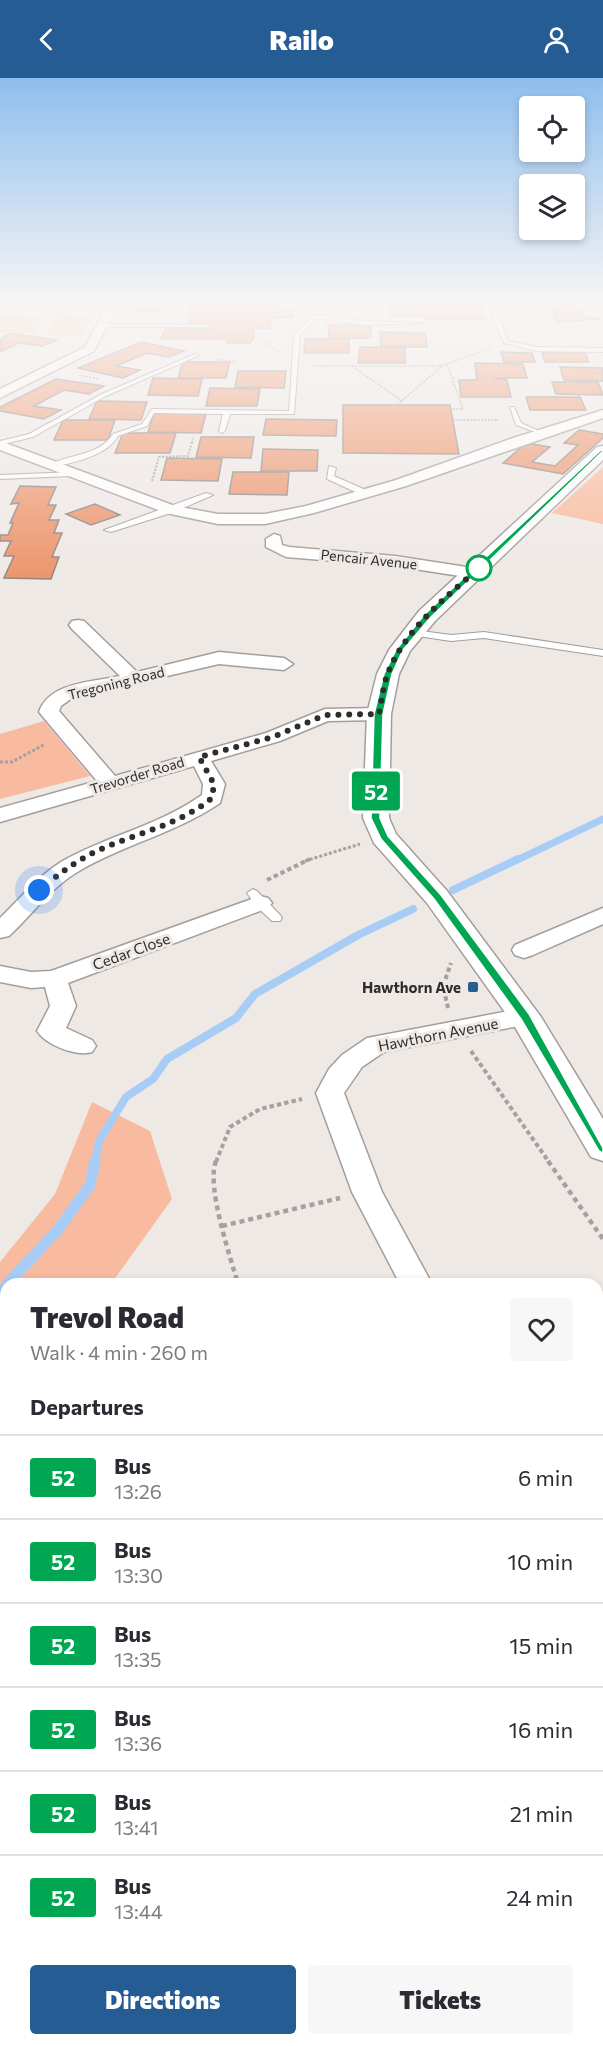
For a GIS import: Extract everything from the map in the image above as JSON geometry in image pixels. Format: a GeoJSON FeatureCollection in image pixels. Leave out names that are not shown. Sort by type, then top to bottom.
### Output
{"type":"FeatureCollection","features":[{"type":"Feature","properties":{"kind":"street"},"geometry":{"type":"LineString","coordinates":[[0,444],[51,466],[171,510],[218,519],[265,519],[365,494],[539,433],[603,414]]}},
{"type":"Feature","properties":{"kind":"street"},"geometry":{"type":"LineString","coordinates":[[603,451],[427,616],[400,650],[388,674],[379,714],[375,818],[384,837],[437,897],[525,1017],[603,1148]]}},
{"type":"Feature","properties":{"kind":"street","name":"Pencair Avenue"},"geometry":{"type":"LineString","coordinates":[[274,539],[274,547],[286,552],[395,561],[473,573]]}},
{"type":"Feature","properties":{"kind":"street"},"geometry":{"type":"LineString","coordinates":[[78,625],[133,678]]}},
{"type":"Feature","properties":{"kind":"street","name":"Tregoning Road"},"geometry":{"type":"LineString","coordinates":[[111,784],[49,712],[52,703],[65,694],[219,658],[284,664]]}},
{"type":"Feature","properties":{"kind":"street","name":"Trevorder Road"},"geometry":{"type":"LineString","coordinates":[[0,815],[273,737],[325,715],[379,714]]}},
{"type":"Feature","properties":{"kind":"street"},"geometry":{"type":"LineString","coordinates":[[0,931],[16,918],[39,890],[68,868],[103,848],[196,811],[212,798],[214,784],[199,757]]}},
{"type":"Feature","properties":{"kind":"street","name":"Cedar Close"},"geometry":{"type":"LineString","coordinates":[[0,974],[31,980],[54,979],[263,905]]}},
{"type":"Feature","properties":{"kind":"street"},"geometry":{"type":"LineString","coordinates":[[524,950],[603,915]]}},
{"type":"Feature","properties":{"kind":"street"},"geometry":{"type":"LineString","coordinates":[[54,979],[64,1000],[64,1010],[50,1031],[83,1046]]}},
{"type":"Feature","properties":{"kind":"street","name":"Hawthorn Avenue"},"geometry":{"type":"LineString","coordinates":[[330,1093],[345,1068],[376,1044],[525,1017]]}},
{"type":"Feature","properties":{"kind":"street"},"geometry":{"type":"LineString","coordinates":[[330,1093],[367,1192],[413,1278]]}},
{"type":"Feature","properties":{"kind":"lane"},"geometry":{"type":"LineString","coordinates":[[0,444],[31,436],[114,392]]}},
{"type":"Feature","properties":{"kind":"lane"},"geometry":{"type":"LineString","coordinates":[[51,466],[104,448],[114,435],[145,425],[152,411],[292,413],[293,392]]}},
{"type":"Feature","properties":{"kind":"lane"},"geometry":{"type":"LineString","coordinates":[[513,408],[518,424],[539,433]]}},
{"type":"Feature","properties":{"kind":"lane"},"geometry":{"type":"LineString","coordinates":[[222,431],[227,412]]}},
{"type":"Feature","properties":{"kind":"lane"},"geometry":{"type":"LineString","coordinates":[[332,468],[330,477],[365,494]]}},
{"type":"Feature","properties":{"kind":"lane"},"geometry":{"type":"LineString","coordinates":[[0,477],[72,474]]}},
{"type":"Feature","properties":{"kind":"lane"},"geometry":{"type":"LineString","coordinates":[[108,530],[209,495]]}},
{"type":"Feature","properties":{"kind":"lane"},"geometry":{"type":"LineString","coordinates":[[414,633],[451,638],[484,635],[603,653]]}},
{"type":"Feature","properties":{"kind":"path"},"geometry":{"type":"LineString","coordinates":[[390,392],[402,400]]}},
{"type":"Feature","properties":{"kind":"path"},"geometry":{"type":"LineString","coordinates":[[397,405],[412,392]]}},
{"type":"Feature","properties":{"kind":"path"},"geometry":{"type":"LineString","coordinates":[[451,409],[463,409],[457,392]]}},
{"type":"Feature","properties":{"kind":"path"},"geometry":{"type":"LineString","coordinates":[[129,496],[150,489],[159,457],[188,456],[194,436]]}},
{"type":"Feature","properties":{"kind":"path"},"geometry":{"type":"LineString","coordinates":[[0,762],[12,762],[23,758],[65,731]]}},
{"type":"Feature","properties":{"kind":"path"},"geometry":{"type":"LineString","coordinates":[[263,905],[272,876],[298,863],[384,837]]}},
{"type":"Feature","properties":{"kind":"path"},"geometry":{"type":"LineString","coordinates":[[474,947],[453,958],[443,986],[455,1030],[603,1239]]}},
{"type":"Feature","properties":{"kind":"path"},"geometry":{"type":"LineString","coordinates":[[236,1278],[222,1226],[213,1169],[230,1127],[260,1109],[330,1093]]}},
{"type":"Feature","properties":{"kind":"path"},"geometry":{"type":"LineString","coordinates":[[222,1226],[367,1192]]}},
{"type":"Feature","properties":{"kind":"shaded area"},"geometry":{"type":"Polygon","coordinates":[[[603,467],[603,524],[552,513],[603,467]]]}},
{"type":"Feature","properties":{"kind":"shaded area"},"geometry":{"type":"Polygon","coordinates":[[[44,721],[90,776],[0,799],[0,734],[44,721]]]}},
{"type":"Feature","properties":{"kind":"shaded area"},"geometry":{"type":"Polygon","coordinates":[[[92,1102],[150,1131],[172,1199],[115,1278],[0,1278],[0,1262],[55,1194],[92,1102]]]}},
{"type":"Feature","properties":{"kind":"building"},"geometry":{"type":"Polygon","coordinates":[[[30,392],[61,392],[34,406],[61,410],[44,419],[0,411],[0,407],[30,392]]]}},
{"type":"Feature","properties":{"kind":"building"},"geometry":{"type":"Polygon","coordinates":[[[149,392],[199,392],[198,396],[148,395],[149,392]]]}},
{"type":"Feature","properties":{"kind":"building"},"geometry":{"type":"Polygon","coordinates":[[[209,392],[259,392],[257,406],[206,406],[209,392]]]}},
{"type":"Feature","properties":{"kind":"building"},"geometry":{"type":"Polygon","coordinates":[[[460,392],[510,392],[511,397],[461,397],[460,392]]]}},
{"type":"Feature","properties":{"kind":"building"},"geometry":{"type":"Polygon","coordinates":[[[555,392],[602,392],[603,395],[556,394],[555,392]]]}},
{"type":"Feature","properties":{"kind":"building"},"geometry":{"type":"Polygon","coordinates":[[[526,397],[580,397],[586,410],[530,410],[526,397]]]}},
{"type":"Feature","properties":{"kind":"building"},"geometry":{"type":"Polygon","coordinates":[[[97,401],[147,402],[141,420],[89,419],[97,401]]]}},
{"type":"Feature","properties":{"kind":"building"},"geometry":{"type":"Polygon","coordinates":[[[343,405],[450,405],[459,454],[343,453],[343,405]]]}},
{"type":"Feature","properties":{"kind":"building"},"geometry":{"type":"Polygon","coordinates":[[[154,413],[206,414],[201,433],[148,432],[154,413]]]}},
{"type":"Feature","properties":{"kind":"building"},"geometry":{"type":"Polygon","coordinates":[[[266,419],[337,420],[336,436],[263,435],[266,419]]]}},
{"type":"Feature","properties":{"kind":"building"},"geometry":{"type":"Polygon","coordinates":[[[63,420],[115,420],[108,440],[54,440],[63,420]]]}},
{"type":"Feature","properties":{"kind":"building"},"geometry":{"type":"Polygon","coordinates":[[[579,430],[603,434],[603,438],[563,474],[503,463],[526,443],[550,447],[532,462],[555,466],[578,445],[564,443],[579,430]]]}},
{"type":"Feature","properties":{"kind":"building"},"geometry":{"type":"Polygon","coordinates":[[[123,433],[176,433],[170,453],[115,453],[123,433]]]}},
{"type":"Feature","properties":{"kind":"building"},"geometry":{"type":"Polygon","coordinates":[[[201,437],[254,437],[251,458],[196,457],[201,437]]]}},
{"type":"Feature","properties":{"kind":"building"},"geometry":{"type":"Polygon","coordinates":[[[263,449],[318,450],[317,471],[261,471],[263,449]]]}},
{"type":"Feature","properties":{"kind":"building"},"geometry":{"type":"Polygon","coordinates":[[[167,458],[222,459],[218,481],[161,480],[167,458]]]}},
{"type":"Feature","properties":{"kind":"building"},"geometry":{"type":"Polygon","coordinates":[[[233,472],[289,472],[287,495],[229,494],[233,472]]]}},
{"type":"Feature","properties":{"kind":"building"},"geometry":{"type":"Polygon","coordinates":[[[20,486],[56,487],[48,505],[56,505],[49,520],[59,520],[54,533],[62,533],[52,557],[59,557],[51,579],[4,578],[14,556],[4,556],[11,541],[0,541],[0,535],[8,535],[13,523],[10,523],[19,503],[11,504],[20,486]]]}},
{"type":"Feature","properties":{"kind":"building"},"geometry":{"type":"Polygon","coordinates":[[[95,504],[120,515],[91,525],[66,514],[95,504]]]}},
{"type":"Feature","properties":{"kind":"waterway"},"geometry":{"type":"LineString","coordinates":[[515,861],[603,819]]}},
{"type":"Feature","properties":{"kind":"waterway"},"geometry":{"type":"LineString","coordinates":[[453,890],[518,859]]}},
{"type":"Feature","properties":{"kind":"waterway"},"geometry":{"type":"LineString","coordinates":[[95,1162],[99,1141],[126,1097],[153,1079],[167,1059],[236,1018],[255,994],[358,935],[413,909]]}},
{"type":"Feature","properties":{"kind":"waterway"},"geometry":{"type":"LineString","coordinates":[[13,1278],[57,1231],[90,1185],[95,1161]]}},
{"type":"Feature","properties":{"kind":"bus line","name":"52"},"geometry":{"type":"LineString","coordinates":[[603,451],[427,616],[400,650],[388,674],[379,714],[375,818],[384,837],[437,897],[525,1017],[603,1148]]}},
{"type":"Feature","properties":{"kind":"place","name":"Hawthorn Ave"},"geometry":{"type":"Point","coordinates":[473,987]}},
{"type":"Feature","properties":{"kind":"route"},"geometry":{"type":"LineString","coordinates":[[39,890],[68,868],[103,848],[196,811],[212,798],[214,784],[199,757],[273,737],[325,715],[379,714],[388,674],[400,650],[427,616],[479,568]]}}]}
